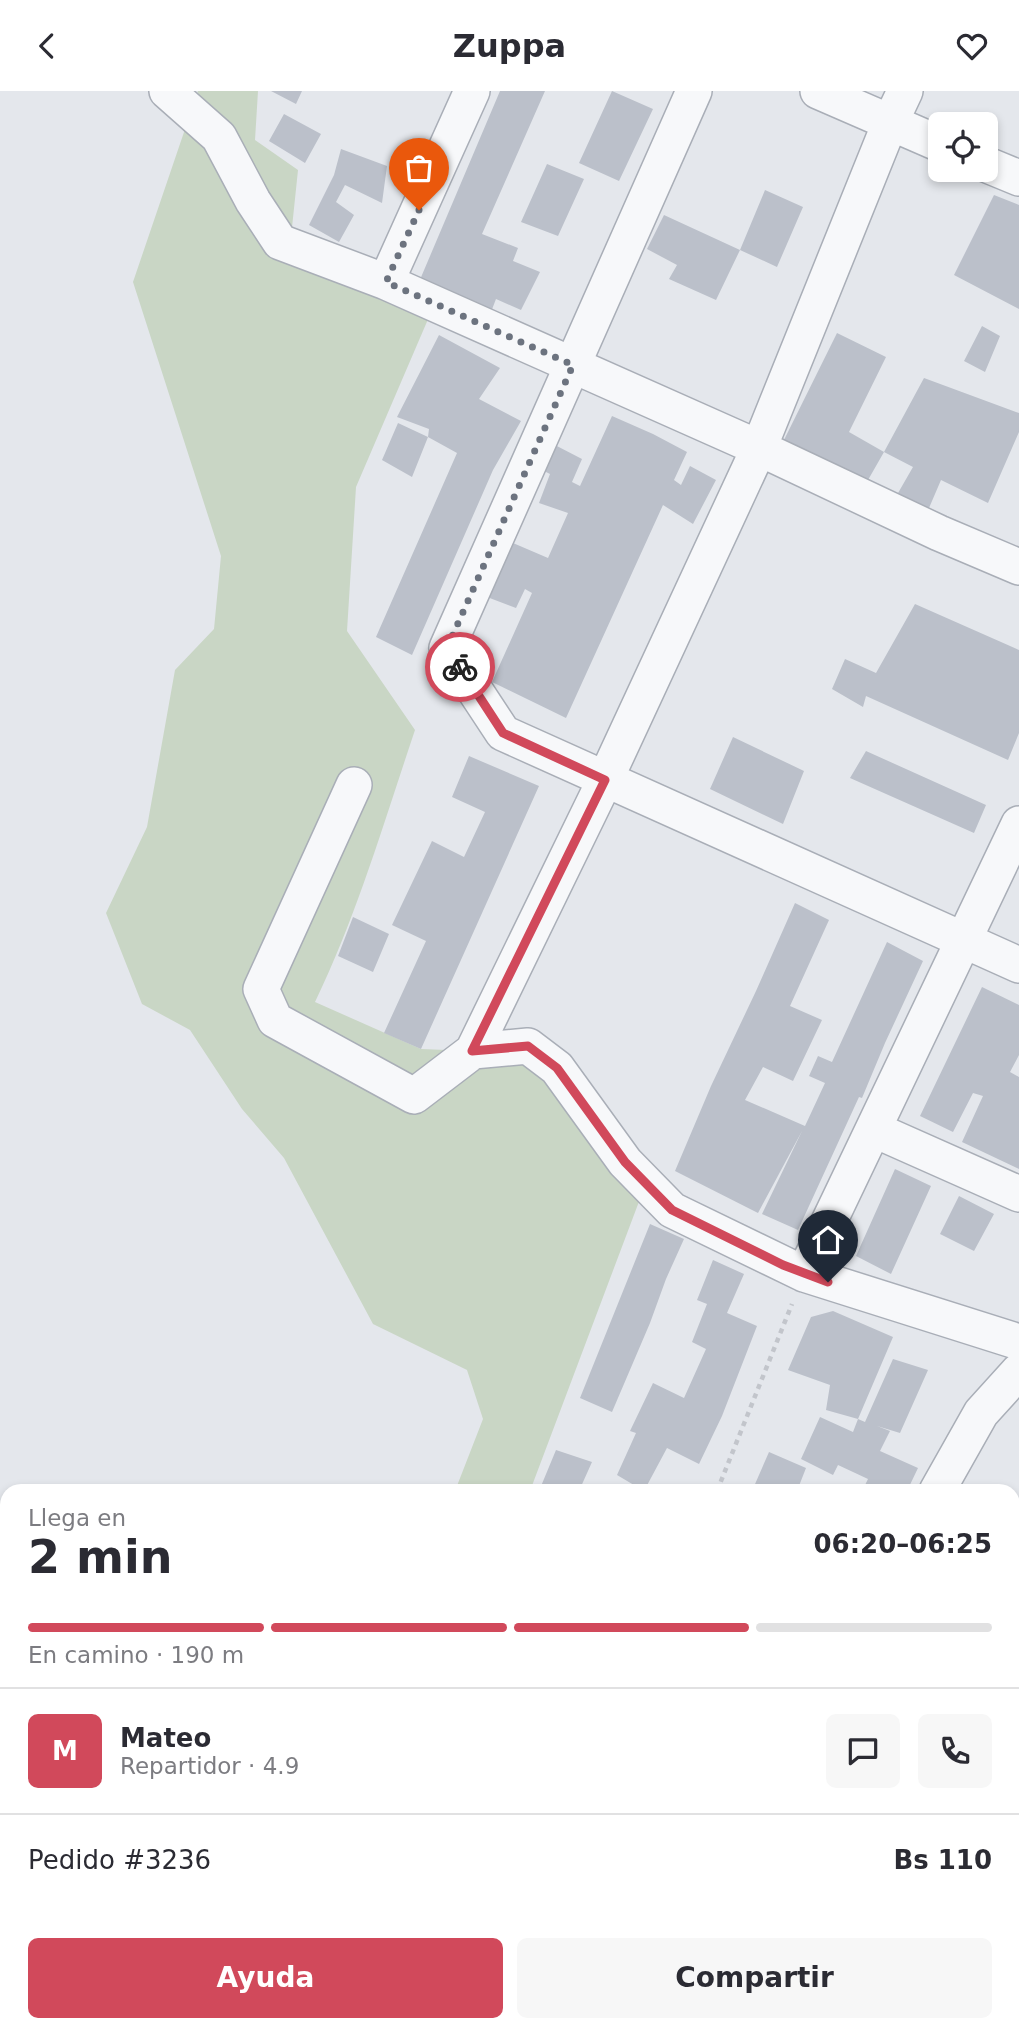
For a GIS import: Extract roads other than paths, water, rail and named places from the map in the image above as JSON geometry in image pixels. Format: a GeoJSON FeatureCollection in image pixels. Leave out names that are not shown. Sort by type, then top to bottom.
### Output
{"type":"FeatureCollection","features":[{"type":"Feature","properties":{"kind":"street"},"geometry":{"type":"LineString","coordinates":[[167,91],[219,137],[253,201],[279,242],[386,282],[1019,567]]}},
{"type":"Feature","properties":{"kind":"street"},"geometry":{"type":"LineString","coordinates":[[386,282],[472,91]]}},
{"type":"Feature","properties":{"kind":"street"},"geometry":{"type":"LineString","coordinates":[[694,91],[447,648],[503,733],[1019,965]]}},
{"type":"Feature","properties":{"kind":"street"},"geometry":{"type":"LineString","coordinates":[[818,91],[928,139]]}},
{"type":"Feature","properties":{"kind":"street"},"geometry":{"type":"LineString","coordinates":[[354,785],[261,989],[275,1020],[414,1096],[472,1051],[605,780],[759,448],[905,91]]}},
{"type":"Feature","properties":{"kind":"street"},"geometry":{"type":"LineString","coordinates":[[998,169],[1019,178]]}},
{"type":"Feature","properties":{"kind":"street"},"geometry":{"type":"LineString","coordinates":[[804,1274],[1019,824]]}},
{"type":"Feature","properties":{"kind":"street"},"geometry":{"type":"LineString","coordinates":[[472,1051],[528,1046],[557,1068],[625,1162],[672,1210],[804,1274],[1019,1342]]}},
{"type":"Feature","properties":{"kind":"street"},"geometry":{"type":"LineString","coordinates":[[875,1130],[1019,1194]]}},
{"type":"Feature","properties":{"kind":"street"},"geometry":{"type":"LineString","coordinates":[[941,1484],[981,1413],[1019,1371]]}}]}
